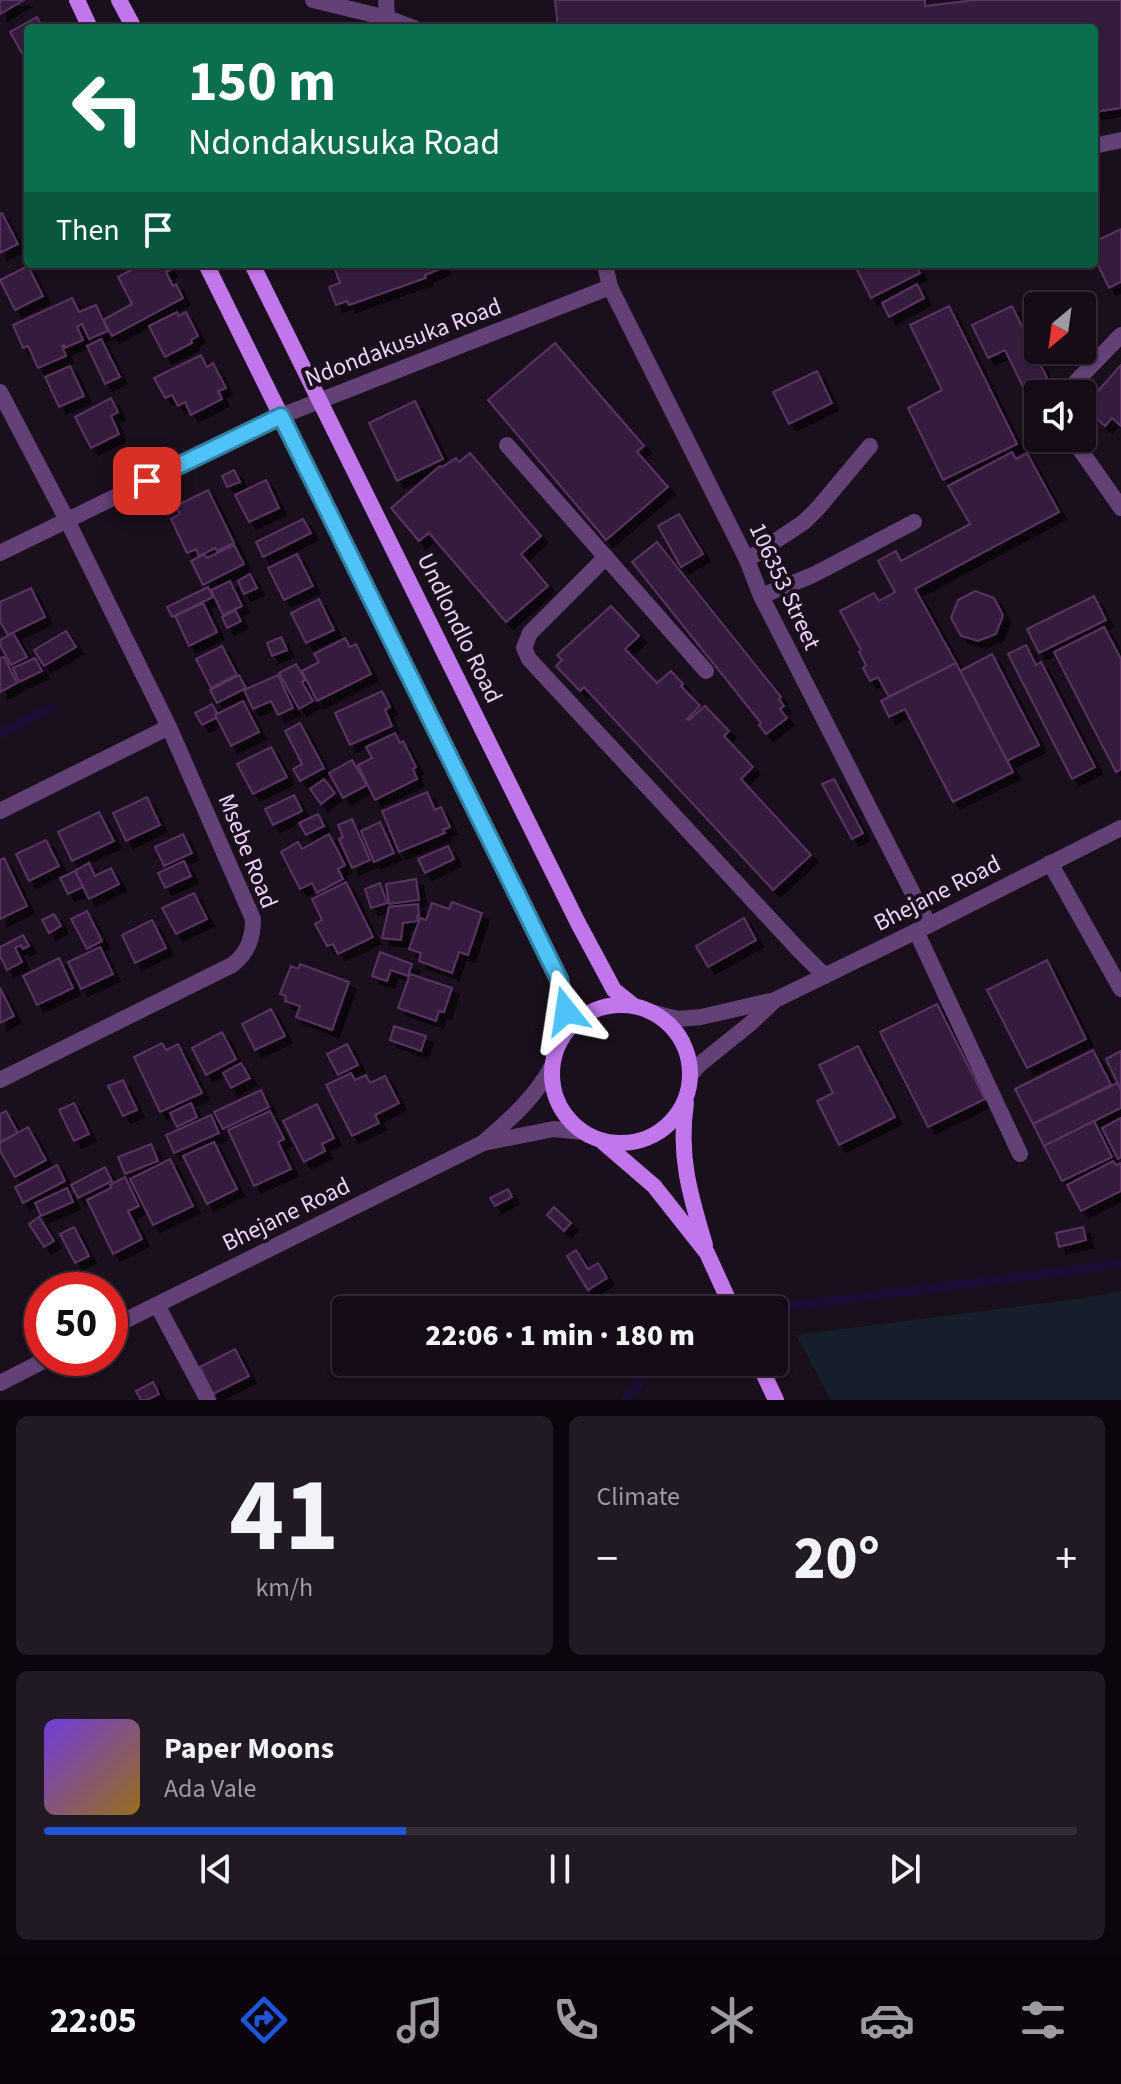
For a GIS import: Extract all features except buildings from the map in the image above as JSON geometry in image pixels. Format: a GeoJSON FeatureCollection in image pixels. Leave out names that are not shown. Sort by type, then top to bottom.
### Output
{"type":"FeatureCollection","features":[{"type":"Feature","properties":{"kind":"main road"},"geometry":{"type":"LineString","coordinates":[[77,0],[88,24]]}},
{"type":"Feature","properties":{"kind":"main road"},"geometry":{"type":"LineString","coordinates":[[119,0],[132,24]]}},
{"type":"Feature","properties":{"kind":"main road"},"geometry":{"type":"LineString","coordinates":[[208,268],[559,979],[566,1011],[562,1037],[554,1055],[552,1081],[562,1110],[583,1132],[618,1154],[654,1186],[708,1258]]}},
{"type":"Feature","properties":{"kind":"main road","name":"Undlondlo Road"},"geometry":{"type":"LineString","coordinates":[[254,268],[585,936],[614,990],[642,1009]]}},
{"type":"Feature","properties":{"kind":"main road"},"geometry":{"type":"LineString","coordinates":[[562,1037],[586,1014],[601,1007],[618,1005],[642,1009],[667,1022],[679,1037],[688,1055],[690,1075],[683,1125],[688,1190],[708,1258],[726,1296]]}},
{"type":"Feature","properties":{"kind":"main road"},"geometry":{"type":"LineString","coordinates":[[599,1140],[636,1142],[654,1135],[669,1125],[688,1093]]}},
{"type":"Feature","properties":{"kind":"main road"},"geometry":{"type":"LineString","coordinates":[[765,1376],[776,1400]]}},
{"type":"Feature","properties":{"kind":"street"},"geometry":{"type":"LineString","coordinates":[[313,0],[403,24]]}},
{"type":"Feature","properties":{"kind":"street"},"geometry":{"type":"LineString","coordinates":[[386,0],[387,18]]}},
{"type":"Feature","properties":{"kind":"street"},"geometry":{"type":"LineString","coordinates":[[1098,145],[1121,140]]}},
{"type":"Feature","properties":{"kind":"street","name":"106353 Street"},"geometry":{"type":"LineString","coordinates":[[606,268],[610,287],[747,560],[761,596],[923,928],[1020,1154]]}},
{"type":"Feature","properties":{"kind":"street","name":"Ndondakusuka Road"},"geometry":{"type":"LineString","coordinates":[[0,553],[281,416],[610,287]]}},
{"type":"Feature","properties":{"kind":"street"},"geometry":{"type":"LineString","coordinates":[[1078,380],[1121,335]]}},
{"type":"Feature","properties":{"kind":"street","name":"Msebe Road"},"geometry":{"type":"LineString","coordinates":[[0,392],[169,727],[253,919],[249,946],[232,965],[0,1080]]}},
{"type":"Feature","properties":{"kind":"street"},"geometry":{"type":"LineString","coordinates":[[507,445],[706,671]]}},
{"type":"Feature","properties":{"kind":"street"},"geometry":{"type":"LineString","coordinates":[[747,560],[804,522],[870,446]]}},
{"type":"Feature","properties":{"kind":"street"},"geometry":{"type":"LineString","coordinates":[[1082,452],[1121,508]]}},
{"type":"Feature","properties":{"kind":"street"},"geometry":{"type":"LineString","coordinates":[[761,596],[813,575],[914,522]]}},
{"type":"Feature","properties":{"kind":"street"},"geometry":{"type":"LineString","coordinates":[[606,557],[530,633],[524,648],[529,659],[825,976]]}},
{"type":"Feature","properties":{"kind":"street"},"geometry":{"type":"LineString","coordinates":[[0,811],[169,727]]}},
{"type":"Feature","properties":{"kind":"street","name":"Bhejane Road"},"geometry":{"type":"LineString","coordinates":[[642,1009],[678,1019],[701,1017],[775,1000],[1121,828]]}},
{"type":"Feature","properties":{"kind":"street"},"geometry":{"type":"LineString","coordinates":[[1050,863],[1121,989]]}},
{"type":"Feature","properties":{"kind":"street","name":"Bhejane Road"},"geometry":{"type":"LineString","coordinates":[[690,1075],[775,1000]]}},
{"type":"Feature","properties":{"kind":"street","name":"Bhejane Road"},"geometry":{"type":"LineString","coordinates":[[128,1319],[483,1143],[522,1109],[552,1066]]}},
{"type":"Feature","properties":{"kind":"street","name":"Bhejane Road"},"geometry":{"type":"LineString","coordinates":[[483,1143],[554,1129],[583,1132]]}},
{"type":"Feature","properties":{"kind":"street"},"geometry":{"type":"LineString","coordinates":[[157,1305],[208,1400]]}},
{"type":"Feature","properties":{"kind":"street"},"geometry":{"type":"LineString","coordinates":[[0,1383],[24,1371]]}},
{"type":"Feature","properties":{"kind":"shaded area"},"geometry":{"type":"Polygon","coordinates":[[[1121,1291],[1121,1400],[831,1400],[796,1335],[1085,1298],[1121,1291]]]}},
{"type":"Feature","properties":{"kind":"waterway"},"geometry":{"type":"LineString","coordinates":[[0,734],[52,707]]}},
{"type":"Feature","properties":{"kind":"waterway"},"geometry":{"type":"LineString","coordinates":[[788,1307],[1121,1264]]}},
{"type":"Feature","properties":{"kind":"waterway"},"geometry":{"type":"LineString","coordinates":[[626,1400],[644,1376]]}},
{"type":"Feature","properties":{"kind":"route"},"geometry":{"type":"LineString","coordinates":[[147,481],[281,416],[559,979],[566,1011]]}}]}
